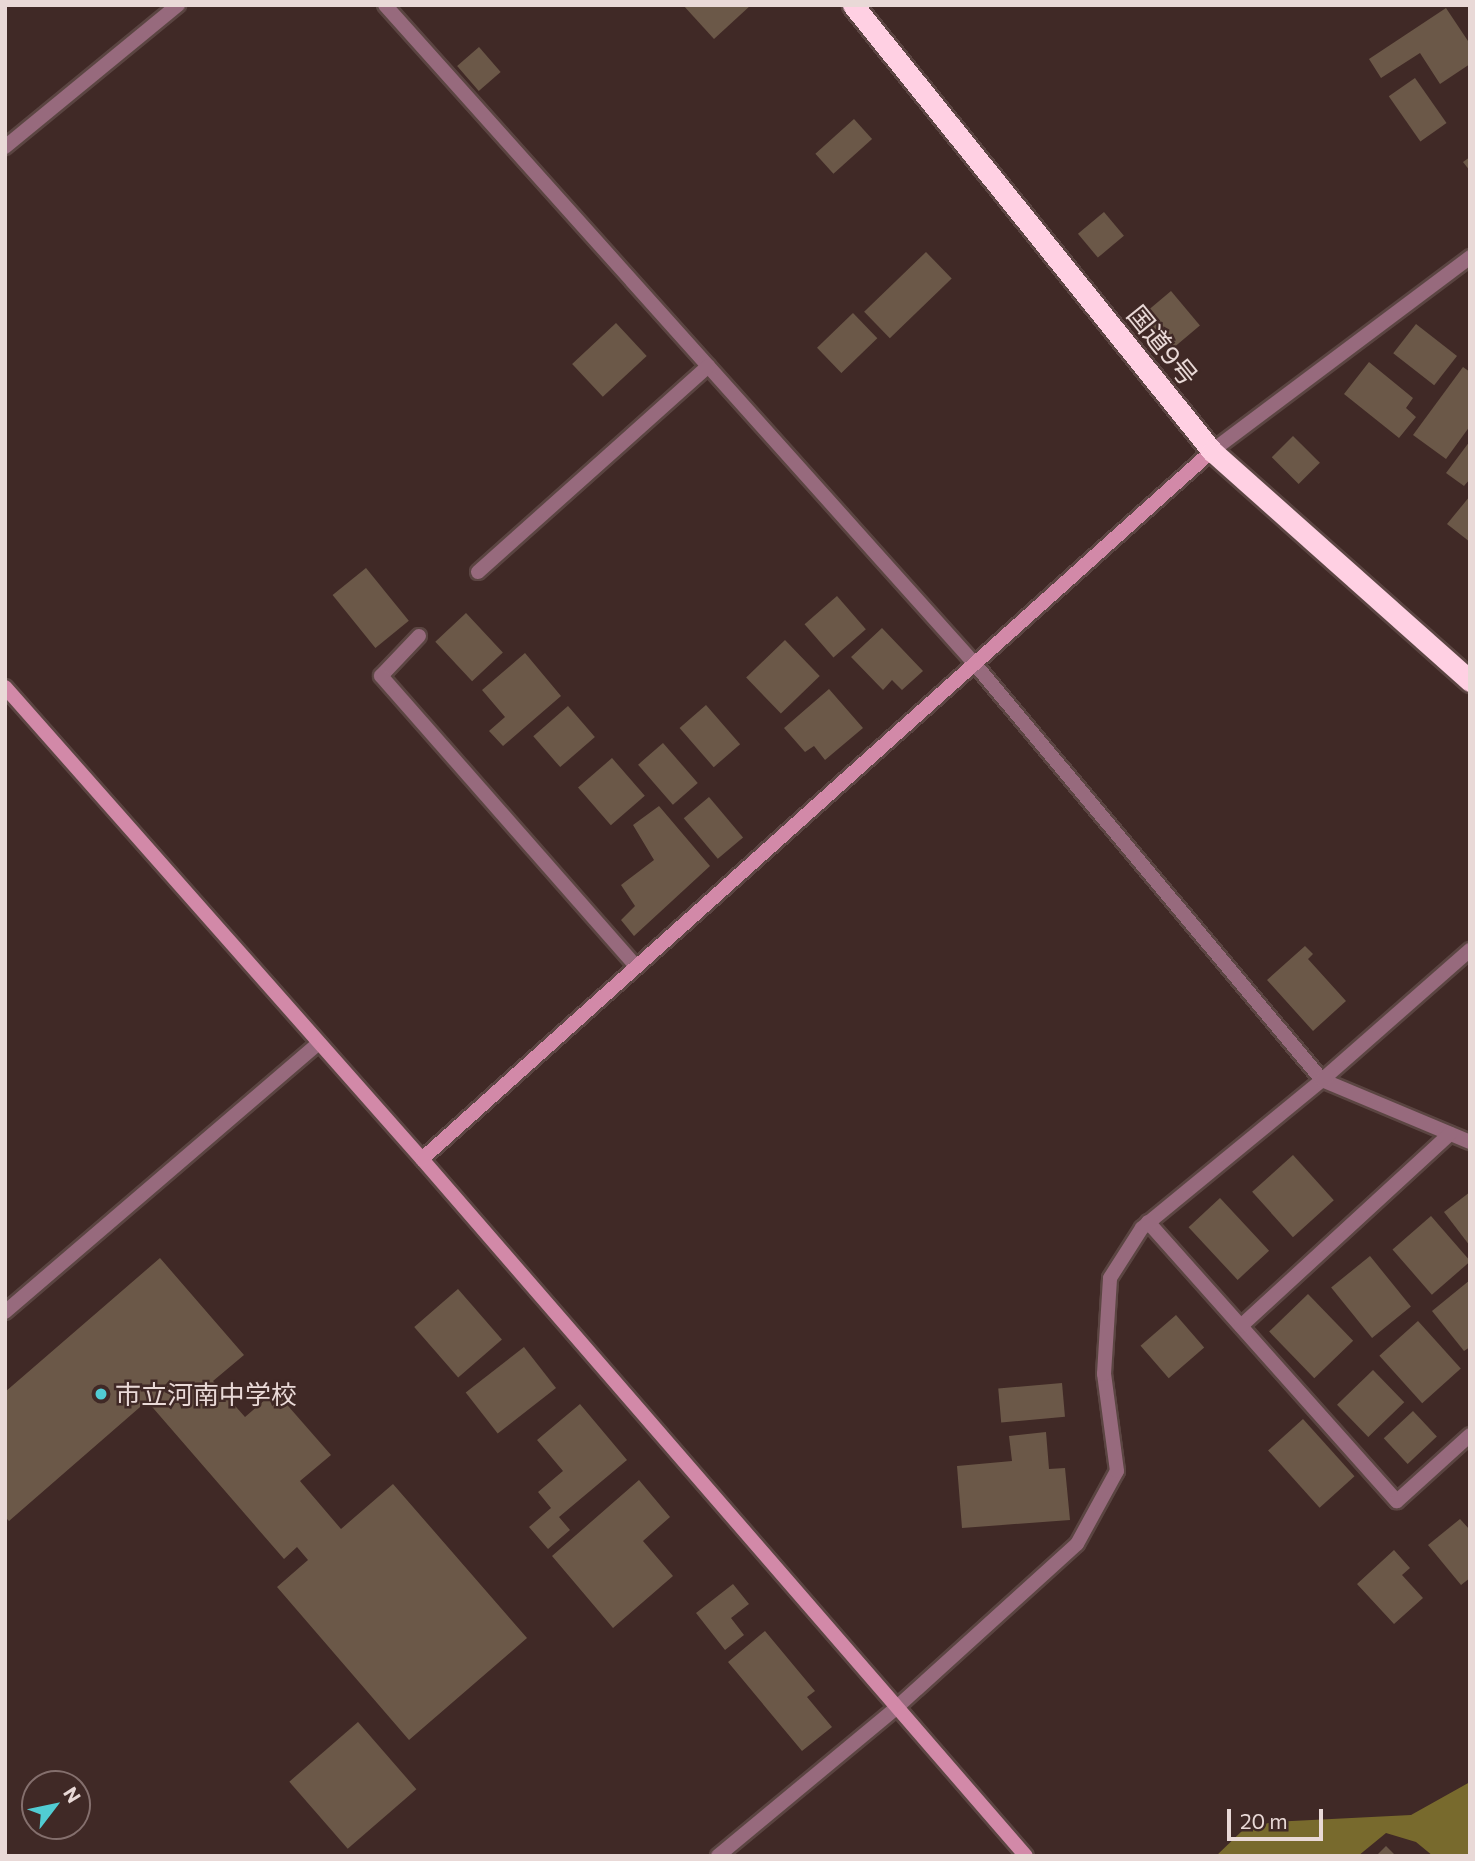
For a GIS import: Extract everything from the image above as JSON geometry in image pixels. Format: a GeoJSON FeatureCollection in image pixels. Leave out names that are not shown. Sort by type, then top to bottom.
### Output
{"type":"FeatureCollection","features":[{"type":"Feature","properties":{"kind":"highway","name":"国道9号"},"geometry":{"type":"LineString","coordinates":[[853,5],[1212,451],[1470,681]]}},
{"type":"Feature","properties":{"kind":"street"},"geometry":{"type":"LineString","coordinates":[[5,147],[178,5]]}},
{"type":"Feature","properties":{"kind":"street"},"geometry":{"type":"LineString","coordinates":[[385,5],[974,663],[1322,1080],[1470,1142]]}},
{"type":"Feature","properties":{"kind":"street"},"geometry":{"type":"LineString","coordinates":[[422,1159],[1212,451],[1470,257]]}},
{"type":"Feature","properties":{"kind":"street"},"geometry":{"type":"LineString","coordinates":[[478,572],[708,366]]}},
{"type":"Feature","properties":{"kind":"street"},"geometry":{"type":"LineString","coordinates":[[419,636],[381,676],[636,966]]}},
{"type":"Feature","properties":{"kind":"street"},"geometry":{"type":"LineString","coordinates":[[5,687],[317,1045],[422,1159],[1026,1856]]}},
{"type":"Feature","properties":{"kind":"street"},"geometry":{"type":"LineString","coordinates":[[718,1856],[896,1708],[1077,1544],[1117,1471],[1104,1374],[1110,1278],[1148,1222],[1322,1080],[1470,950]]}},
{"type":"Feature","properties":{"kind":"street"},"geometry":{"type":"LineString","coordinates":[[5,1312],[317,1045]]}},
{"type":"Feature","properties":{"kind":"street"},"geometry":{"type":"LineString","coordinates":[[1241,1326],[1450,1134]]}},
{"type":"Feature","properties":{"kind":"street"},"geometry":{"type":"LineString","coordinates":[[1148,1222],[1397,1501],[1470,1435]]}},
{"type":"Feature","properties":{"kind":"shaded area"},"geometry":{"type":"Polygon","coordinates":[[[1470,1782],[1470,1856],[1433,1856],[1416,1842],[1386,1833],[1358,1856],[1216,1856],[1243,1830],[1272,1822],[1411,1815],[1470,1782]]]}},
{"type":"Feature","properties":{"kind":"building"},"geometry":{"type":"Polygon","coordinates":[[[683,5],[751,5],[714,39],[683,5]]]}},
{"type":"Feature","properties":{"kind":"building"},"geometry":{"type":"Polygon","coordinates":[[[1446,8],[1470,44],[1470,64],[1440,84],[1420,53],[1381,78],[1369,59],[1446,8]]]}},
{"type":"Feature","properties":{"kind":"building"},"geometry":{"type":"Polygon","coordinates":[[[479,47],[501,72],[479,91],[457,66],[479,47]]]}},
{"type":"Feature","properties":{"kind":"building"},"geometry":{"type":"Polygon","coordinates":[[[1415,78],[1447,123],[1420,141],[1389,96],[1415,78]]]}},
{"type":"Feature","properties":{"kind":"building"},"geometry":{"type":"Polygon","coordinates":[[[854,119],[872,139],[833,174],[815,154],[854,119]]]}},
{"type":"Feature","properties":{"kind":"building"},"geometry":{"type":"Polygon","coordinates":[[[1470,157],[1470,171],[1463,162],[1470,157]]]}},
{"type":"Feature","properties":{"kind":"building"},"geometry":{"type":"Polygon","coordinates":[[[1104,212],[1124,236],[1098,258],[1078,234],[1104,212]]]}},
{"type":"Feature","properties":{"kind":"building"},"geometry":{"type":"Polygon","coordinates":[[[926,252],[952,279],[890,338],[864,312],[926,252]]]}},
{"type":"Feature","properties":{"kind":"building"},"geometry":{"type":"Polygon","coordinates":[[[1171,291],[1200,325],[1171,350],[1142,315],[1171,291]]]}},
{"type":"Feature","properties":{"kind":"building"},"geometry":{"type":"Polygon","coordinates":[[[853,313],[877,338],[841,373],[817,348],[853,313]]]}},
{"type":"Feature","properties":{"kind":"building"},"geometry":{"type":"Polygon","coordinates":[[[616,323],[647,356],[603,397],[572,364],[616,323]]]}},
{"type":"Feature","properties":{"kind":"building"},"geometry":{"type":"Polygon","coordinates":[[[1416,324],[1457,356],[1434,385],[1393,353],[1416,324]]]}},
{"type":"Feature","properties":{"kind":"building"},"geometry":{"type":"Polygon","coordinates":[[[1369,362],[1413,398],[1406,408],[1416,417],[1399,438],[1344,394],[1369,362]]]}},
{"type":"Feature","properties":{"kind":"building"},"geometry":{"type":"Polygon","coordinates":[[[1463,367],[1470,372],[1470,426],[1446,459],[1413,435],[1463,367]]]}},
{"type":"Feature","properties":{"kind":"building"},"geometry":{"type":"Polygon","coordinates":[[[1293,436],[1320,463],[1299,484],[1272,457],[1293,436]]]}},
{"type":"Feature","properties":{"kind":"building"},"geometry":{"type":"Polygon","coordinates":[[[1470,441],[1470,479],[1464,486],[1446,473],[1470,441]]]}},
{"type":"Feature","properties":{"kind":"building"},"geometry":{"type":"Polygon","coordinates":[[[1470,496],[1470,542],[1447,524],[1470,496]]]}},
{"type":"Feature","properties":{"kind":"building"},"geometry":{"type":"Polygon","coordinates":[[[366,568],[409,621],[375,648],[333,595],[366,568]]]}},
{"type":"Feature","properties":{"kind":"building"},"geometry":{"type":"Polygon","coordinates":[[[837,596],[866,629],[833,657],[805,624],[837,596]]]}},
{"type":"Feature","properties":{"kind":"building"},"geometry":{"type":"Polygon","coordinates":[[[466,613],[503,652],[472,681],[435,642],[466,613]]]}},
{"type":"Feature","properties":{"kind":"building"},"geometry":{"type":"Polygon","coordinates":[[[882,628],[923,671],[902,690],[892,680],[883,690],[851,657],[882,628]]]}},
{"type":"Feature","properties":{"kind":"building"},"geometry":{"type":"Polygon","coordinates":[[[785,640],[820,676],[781,713],[746,678],[785,640]]]}},
{"type":"Feature","properties":{"kind":"building"},"geometry":{"type":"Polygon","coordinates":[[[525,653],[561,696],[503,746],[489,731],[505,717],[482,690],[525,653]]]}},
{"type":"Feature","properties":{"kind":"building"},"geometry":{"type":"Polygon","coordinates":[[[829,689],[863,728],[825,760],[814,746],[805,752],[784,728],[829,689]]]}},
{"type":"Feature","properties":{"kind":"building"},"geometry":{"type":"Polygon","coordinates":[[[706,705],[740,744],[714,767],[680,728],[706,705]]]}},
{"type":"Feature","properties":{"kind":"building"},"geometry":{"type":"Polygon","coordinates":[[[568,706],[595,737],[560,767],[533,736],[568,706]]]}},
{"type":"Feature","properties":{"kind":"building"},"geometry":{"type":"Polygon","coordinates":[[[663,743],[698,783],[673,805],[638,765],[663,743]]]}},
{"type":"Feature","properties":{"kind":"building"},"geometry":{"type":"Polygon","coordinates":[[[612,758],[645,796],[611,825],[578,788],[612,758]]]}},
{"type":"Feature","properties":{"kind":"building"},"geometry":{"type":"Polygon","coordinates":[[[709,797],[743,838],[718,859],[684,818],[709,797]]]}},
{"type":"Feature","properties":{"kind":"building"},"geometry":{"type":"Polygon","coordinates":[[[659,806],[710,866],[634,936],[621,920],[635,906],[621,885],[654,860],[633,825],[659,806]]]}},
{"type":"Feature","properties":{"kind":"building"},"geometry":{"type":"Polygon","coordinates":[[[1305,946],[1313,954],[1308,959],[1346,1001],[1313,1031],[1267,980],[1305,946]]]}},
{"type":"Feature","properties":{"kind":"building"},"geometry":{"type":"Polygon","coordinates":[[[1293,1155],[1334,1200],[1293,1237],[1252,1192],[1293,1155]]]}},
{"type":"Feature","properties":{"kind":"building"},"geometry":{"type":"Polygon","coordinates":[[[1470,1192],[1470,1246],[1444,1212],[1470,1192]]]}},
{"type":"Feature","properties":{"kind":"building"},"geometry":{"type":"Polygon","coordinates":[[[1220,1198],[1269,1251],[1238,1280],[1189,1227],[1220,1198]]]}},
{"type":"Feature","properties":{"kind":"building"},"geometry":{"type":"Polygon","coordinates":[[[1431,1216],[1470,1261],[1432,1295],[1393,1249],[1431,1216]]]}},
{"type":"Feature","properties":{"kind":"building"},"geometry":{"type":"Polygon","coordinates":[[[1370,1256],[1411,1307],[1372,1338],[1331,1287],[1370,1256]]]}},
{"type":"Feature","properties":{"kind":"building"},"geometry":{"type":"Polygon","coordinates":[[[160,1258],[244,1355],[213,1381],[245,1417],[275,1391],[331,1455],[300,1481],[341,1529],[393,1484],[527,1638],[409,1740],[277,1587],[308,1560],[297,1547],[284,1559],[147,1401],[9,1521],[5,1517],[5,1392],[160,1258]]]}},
{"type":"Feature","properties":{"kind":"building"},"geometry":{"type":"Polygon","coordinates":[[[1470,1280],[1470,1347],[1464,1351],[1432,1311],[1470,1280]]]}},
{"type":"Feature","properties":{"kind":"building"},"geometry":{"type":"Polygon","coordinates":[[[458,1289],[502,1340],[458,1378],[414,1327],[458,1289]]]}},
{"type":"Feature","properties":{"kind":"building"},"geometry":{"type":"Polygon","coordinates":[[[1308,1294],[1353,1341],[1314,1378],[1269,1332],[1308,1294]]]}},
{"type":"Feature","properties":{"kind":"building"},"geometry":{"type":"Polygon","coordinates":[[[1176,1315],[1204,1347],[1169,1378],[1141,1346],[1176,1315]]]}},
{"type":"Feature","properties":{"kind":"building"},"geometry":{"type":"Polygon","coordinates":[[[1418,1321],[1461,1369],[1422,1403],[1379,1356],[1418,1321]]]}},
{"type":"Feature","properties":{"kind":"building"},"geometry":{"type":"Polygon","coordinates":[[[524,1347],[556,1388],[498,1434],[466,1393],[524,1347]]]}},
{"type":"Feature","properties":{"kind":"building"},"geometry":{"type":"Polygon","coordinates":[[[1373,1370],[1404,1402],[1368,1437],[1337,1405],[1373,1370]]]}},
{"type":"Feature","properties":{"kind":"building"},"geometry":{"type":"Polygon","coordinates":[[[1062,1383],[1065,1417],[1001,1422],[998,1389],[1062,1383]]]}},
{"type":"Feature","properties":{"kind":"building"},"geometry":{"type":"Polygon","coordinates":[[[580,1404],[627,1460],[559,1517],[570,1530],[548,1549],[529,1527],[551,1508],[538,1492],[563,1471],[537,1440],[580,1404]]]}},
{"type":"Feature","properties":{"kind":"building"},"geometry":{"type":"Polygon","coordinates":[[[1413,1411],[1437,1437],[1408,1464],[1384,1438],[1413,1411]]]}},
{"type":"Feature","properties":{"kind":"building"},"geometry":{"type":"Polygon","coordinates":[[[1303,1419],[1355,1476],[1320,1508],[1268,1450],[1303,1419]]]}},
{"type":"Feature","properties":{"kind":"building"},"geometry":{"type":"Polygon","coordinates":[[[1046,1432],[1049,1469],[1065,1468],[1070,1520],[962,1528],[957,1466],[1012,1461],[1009,1436],[1046,1432]]]}},
{"type":"Feature","properties":{"kind":"building"},"geometry":{"type":"Polygon","coordinates":[[[639,1480],[670,1517],[643,1541],[673,1576],[613,1628],[552,1556],[639,1480]]]}},
{"type":"Feature","properties":{"kind":"building"},"geometry":{"type":"Polygon","coordinates":[[[1460,1519],[1470,1530],[1470,1578],[1461,1585],[1428,1545],[1460,1519]]]}},
{"type":"Feature","properties":{"kind":"building"},"geometry":{"type":"Polygon","coordinates":[[[1394,1550],[1410,1568],[1402,1575],[1423,1598],[1394,1624],[1357,1584],[1394,1550]]]}},
{"type":"Feature","properties":{"kind":"building"},"geometry":{"type":"Polygon","coordinates":[[[733,1584],[749,1604],[731,1618],[744,1635],[725,1650],[696,1613],[733,1584]]]}},
{"type":"Feature","properties":{"kind":"building"},"geometry":{"type":"Polygon","coordinates":[[[765,1631],[815,1691],[807,1697],[832,1727],[802,1751],[728,1662],[765,1631]]]}},
{"type":"Feature","properties":{"kind":"building"},"geometry":{"type":"Polygon","coordinates":[[[358,1722],[416,1789],[348,1849],[289,1782],[358,1722]]]}},
{"type":"Feature","properties":{"kind":"building"},"geometry":{"type":"Polygon","coordinates":[[[1386,1846],[1396,1856],[1376,1856],[1386,1846]]]}},
{"type":"Feature","properties":{"kind":"place","name":"市立河南中学校"},"geometry":{"type":"Point","coordinates":[101,1394]}}]}
